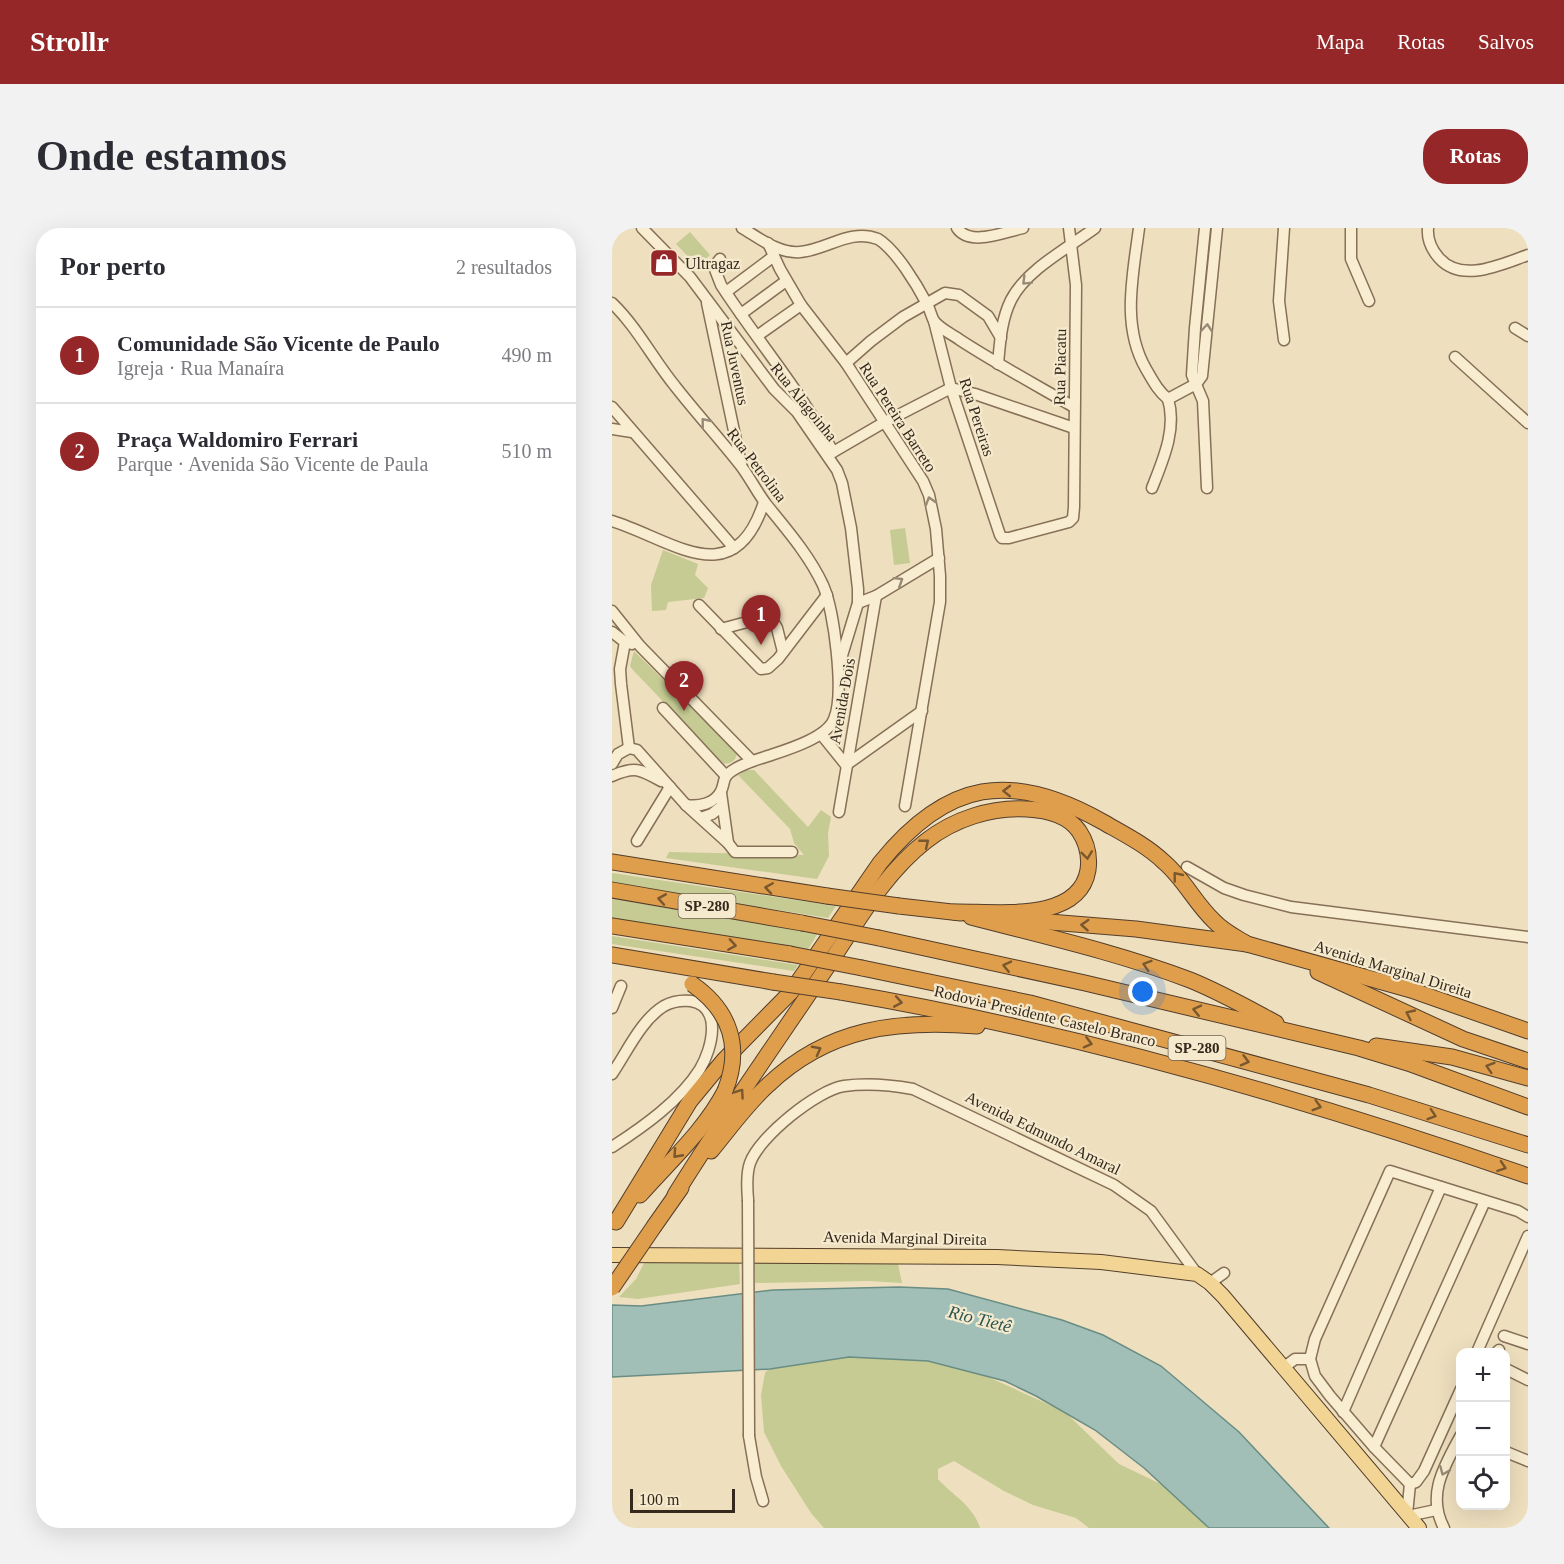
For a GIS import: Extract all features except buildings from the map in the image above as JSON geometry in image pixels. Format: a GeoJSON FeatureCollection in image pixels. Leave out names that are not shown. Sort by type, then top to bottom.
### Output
{"type":"FeatureCollection","features":[{"type":"Feature","properties":{"kind":"highway"},"geometry":{"type":"LineString","coordinates":[[614,1224],[690,1101],[724,1059],[791,992],[880,863],[897,843],[926,816],[945,805],[970,795],[998,790],[1029,792],[1065,802],[1153,852],[1167,863],[1214,922],[1247,944]]}},
{"type":"Feature","properties":{"kind":"highway"},"geometry":{"type":"LineString","coordinates":[[612,1288],[715,1130],[858,921],[896,870],[926,841],[957,822],[1016,808],[1047,811],[1059,815],[1077,829],[1084,839],[1088,850],[1087,874],[1083,885],[1066,902],[1054,908],[1039,910],[954,912]]}},
{"type":"Feature","properties":{"kind":"highway"},"geometry":{"type":"LineString","coordinates":[[612,864],[899,906],[1034,921],[1136,929],[1247,944]]}},
{"type":"Feature","properties":{"kind":"highway","name":"SP-280"},"geometry":{"type":"LineString","coordinates":[[612,890],[879,938],[1085,983],[1300,1034],[1408,1063],[1528,1107]]}},
{"type":"Feature","properties":{"kind":"highway"},"geometry":{"type":"LineString","coordinates":[[954,912],[1111,954],[1164,971],[1225,995],[1300,1034],[1452,1056],[1528,1078]]}},
{"type":"Feature","properties":{"kind":"highway","name":"Rodovia Presidente Castelo Branco"},"geometry":{"type":"LineString","coordinates":[[612,926],[790,954],[1041,1006],[1369,1095],[1528,1145]]}},
{"type":"Feature","properties":{"kind":"highway","name":"Avenida Marginal Direita"},"geometry":{"type":"LineString","coordinates":[[1247,944],[1411,990],[1528,1031]]}},
{"type":"Feature","properties":{"kind":"highway"},"geometry":{"type":"LineString","coordinates":[[1277,953],[1463,1039],[1528,1061]]}},
{"type":"Feature","properties":{"kind":"highway"},"geometry":{"type":"LineString","coordinates":[[612,955],[662,970],[692,984],[708,996],[719,1008],[729,1029],[733,1053],[730,1078],[719,1102],[700,1128],[614,1224]]}},
{"type":"Feature","properties":{"kind":"highway","name":"Rodovia Presidente Castelo Branco"},"geometry":{"type":"LineString","coordinates":[[612,955],[928,1007],[1031,1030],[1188,1069],[1329,1110],[1528,1176]]}},
{"type":"Feature","properties":{"kind":"highway"},"geometry":{"type":"LineString","coordinates":[[672,1199],[769,1084],[804,1057],[835,1041],[868,1030],[903,1024],[1031,1030]]}},
{"type":"Feature","properties":{"kind":"main road","name":"Avenida Marginal Direita"},"geometry":{"type":"LineString","coordinates":[[612,1255],[997,1257],[1101,1262],[1197,1274]]}},
{"type":"Feature","properties":{"kind":"main road","name":"Avenida Edmundo Amaral"},"geometry":{"type":"LineString","coordinates":[[1197,1274],[1210,1283],[1419,1528]]}},
{"type":"Feature","properties":{"kind":"street","name":"Rua Alagoinha"},"geometry":{"type":"LineString","coordinates":[[642,228],[690,277],[774,389],[802,409],[831,454],[842,483],[858,574],[858,603],[839,665]]}},
{"type":"Feature","properties":{"kind":"street"},"geometry":{"type":"LineString","coordinates":[[742,228],[788,252],[813,249],[855,230],[878,233]]}},
{"type":"Feature","properties":{"kind":"street"},"geometry":{"type":"LineString","coordinates":[[957,228],[964,235],[975,237],[1017,229]]}},
{"type":"Feature","properties":{"kind":"street","name":"Rua Piacatu"},"geometry":{"type":"LineString","coordinates":[[1069,228],[1076,285],[1074,507]]}},
{"type":"Feature","properties":{"kind":"street"},"geometry":{"type":"LineString","coordinates":[[998,364],[1001,338],[1011,301],[1018,289],[1050,260],[1095,228]]}},
{"type":"Feature","properties":{"kind":"street"},"geometry":{"type":"LineString","coordinates":[[1139,228],[1131,289],[1132,337],[1140,359],[1153,382],[1168,399],[1172,410],[1169,439],[1152,488]]}},
{"type":"Feature","properties":{"kind":"street"},"geometry":{"type":"LineString","coordinates":[[1205,228],[1192,375],[1203,400],[1207,488]]}},
{"type":"Feature","properties":{"kind":"street"},"geometry":{"type":"LineString","coordinates":[[1168,399],[1196,384],[1202,376],[1217,228]]}},
{"type":"Feature","properties":{"kind":"street"},"geometry":{"type":"LineString","coordinates":[[1284,228],[1279,301],[1284,340]]}},
{"type":"Feature","properties":{"kind":"street"},"geometry":{"type":"LineString","coordinates":[[1351,228],[1351,259],[1369,301]]}},
{"type":"Feature","properties":{"kind":"street"},"geometry":{"type":"LineString","coordinates":[[1428,228],[1430,243],[1436,254],[1443,262],[1464,271],[1481,270],[1528,255]]}},
{"type":"Feature","properties":{"kind":"street","name":"Rua Pereiras"},"geometry":{"type":"LineString","coordinates":[[878,233],[927,304],[934,321],[951,388],[1002,538],[1069,522],[1073,518],[1074,507]]}},
{"type":"Feature","properties":{"kind":"street","name":"Rua Pereira Barreto"},"geometry":{"type":"LineString","coordinates":[[768,243],[786,281],[801,305],[846,363],[883,423],[911,462],[929,495],[934,512],[939,558],[940,602],[905,806]]}},
{"type":"Feature","properties":{"kind":"street"},"geometry":{"type":"LineString","coordinates":[[726,292],[774,256]]}},
{"type":"Feature","properties":{"kind":"street"},"geometry":{"type":"LineString","coordinates":[[720,259],[716,264],[715,272],[802,409]]}},
{"type":"Feature","properties":{"kind":"street"},"geometry":{"type":"LineString","coordinates":[[741,314],[786,281]]}},
{"type":"Feature","properties":{"kind":"street"},"geometry":{"type":"LineString","coordinates":[[846,363],[888,327],[945,293],[958,295],[988,316],[1001,338]]}},
{"type":"Feature","properties":{"kind":"street","name":"Rua Juventus"},"geometry":{"type":"LineString","coordinates":[[707,300],[741,467]]}},
{"type":"Feature","properties":{"kind":"street","name":"Rua Petrolina"},"geometry":{"type":"LineString","coordinates":[[612,303],[626,317],[662,369],[741,467],[764,502],[813,566],[827,595],[839,665]]}},
{"type":"Feature","properties":{"kind":"street"},"geometry":{"type":"LineString","coordinates":[[757,336],[801,305]]}},
{"type":"Feature","properties":{"kind":"street"},"geometry":{"type":"LineString","coordinates":[[934,321],[998,364],[1074,406]]}},
{"type":"Feature","properties":{"kind":"street"},"geometry":{"type":"LineString","coordinates":[[1515,328],[1528,336]]}},
{"type":"Feature","properties":{"kind":"street"},"geometry":{"type":"LineString","coordinates":[[1455,357],[1528,423]]}},
{"type":"Feature","properties":{"kind":"street"},"geometry":{"type":"LineString","coordinates":[[831,454],[883,423],[951,388],[1074,428]]}},
{"type":"Feature","properties":{"kind":"street"},"geometry":{"type":"LineString","coordinates":[[612,407],[734,548]]}},
{"type":"Feature","properties":{"kind":"street"},"geometry":{"type":"LineString","coordinates":[[612,429],[633,432]]}},
{"type":"Feature","properties":{"kind":"street"},"geometry":{"type":"LineString","coordinates":[[612,521],[700,555],[722,554],[734,548],[758,523],[764,502]]}},
{"type":"Feature","properties":{"kind":"street"},"geometry":{"type":"LineString","coordinates":[[858,603],[876,596],[939,558]]}},
{"type":"Feature","properties":{"kind":"street"},"geometry":{"type":"LineString","coordinates":[[699,605],[761,669],[768,668],[783,652],[827,595]]}},
{"type":"Feature","properties":{"kind":"street","name":"Avenida Dois"},"geometry":{"type":"LineString","coordinates":[[839,812],[876,596]]}},
{"type":"Feature","properties":{"kind":"street"},"geometry":{"type":"LineString","coordinates":[[612,611],[640,646],[752,761]]}},
{"type":"Feature","properties":{"kind":"street"},"geometry":{"type":"LineString","coordinates":[[721,629],[762,618],[772,620],[777,628],[783,652]]}},
{"type":"Feature","properties":{"kind":"street"},"geometry":{"type":"LineString","coordinates":[[612,632],[626,642],[640,646]]}},
{"type":"Feature","properties":{"kind":"street"},"geometry":{"type":"LineString","coordinates":[[626,642],[620,677],[629,748]]}},
{"type":"Feature","properties":{"kind":"street"},"geometry":{"type":"LineString","coordinates":[[728,843],[721,793],[726,776],[752,761],[786,750],[821,734],[834,721],[838,697],[839,665]]}},
{"type":"Feature","properties":{"kind":"street"},"geometry":{"type":"LineString","coordinates":[[663,708],[726,776]]}},
{"type":"Feature","properties":{"kind":"street"},"geometry":{"type":"LineString","coordinates":[[821,734],[846,765],[922,711]]}},
{"type":"Feature","properties":{"kind":"street"},"geometry":{"type":"LineString","coordinates":[[612,764],[618,754],[629,748]]}},
{"type":"Feature","properties":{"kind":"street"},"geometry":{"type":"LineString","coordinates":[[629,748],[643,755],[667,785],[735,852],[792,852]]}},
{"type":"Feature","properties":{"kind":"street"},"geometry":{"type":"LineString","coordinates":[[612,776],[636,769],[667,785]]}},
{"type":"Feature","properties":{"kind":"street"},"geometry":{"type":"LineString","coordinates":[[637,842],[667,785]]}},
{"type":"Feature","properties":{"kind":"street"},"geometry":{"type":"LineString","coordinates":[[686,805],[704,805],[721,793]]}},
{"type":"Feature","properties":{"kind":"street"},"geometry":{"type":"LineString","coordinates":[[701,818],[712,814],[722,806]]}},
{"type":"Feature","properties":{"kind":"street"},"geometry":{"type":"LineString","coordinates":[[1187,867],[1224,888],[1292,907],[1528,937]]}},
{"type":"Feature","properties":{"kind":"street"},"geometry":{"type":"LineString","coordinates":[[612,1008],[621,986]]}},
{"type":"Feature","properties":{"kind":"street"},"geometry":{"type":"LineString","coordinates":[[612,1074],[652,1016],[672,1002],[683,1000],[698,1002],[707,1008],[712,1026],[706,1056],[692,1080],[669,1104],[612,1148]]}},
{"type":"Feature","properties":{"kind":"street","name":"Avenida Edmundo Amaral"},"geometry":{"type":"LineString","coordinates":[[763,1501],[756,1478],[749,1436],[747,1175],[753,1155],[761,1143],[806,1104],[842,1086],[895,1086],[914,1089],[1114,1185],[1151,1211],[1197,1274]]}},
{"type":"Feature","properties":{"kind":"street"},"geometry":{"type":"LineString","coordinates":[[1436,1510],[1408,1515],[1410,1484],[1343,1412],[1315,1376],[1310,1359],[1315,1339],[1390,1171],[1528,1217]]}},
{"type":"Feature","properties":{"kind":"street"},"geometry":{"type":"LineString","coordinates":[[1343,1412],[1441,1187]]}},
{"type":"Feature","properties":{"kind":"street"},"geometry":{"type":"LineString","coordinates":[[1374,1447],[1485,1201]]}},
{"type":"Feature","properties":{"kind":"street"},"geometry":{"type":"LineString","coordinates":[[1479,1348],[1528,1236]]}},
{"type":"Feature","properties":{"kind":"street"},"geometry":{"type":"LineString","coordinates":[[1210,1283],[1224,1273]]}},
{"type":"Feature","properties":{"kind":"street"},"geometry":{"type":"LineString","coordinates":[[1504,1336],[1528,1344]]}},
{"type":"Feature","properties":{"kind":"street"},"geometry":{"type":"LineString","coordinates":[[1283,1368],[1296,1359],[1310,1359]]}},
{"type":"Feature","properties":{"kind":"street"},"geometry":{"type":"LineString","coordinates":[[1510,1371],[1528,1380]]}},
{"type":"Feature","properties":{"kind":"street"},"geometry":{"type":"LineString","coordinates":[[1410,1484],[1416,1482],[1424,1471],[1456,1400]]}},
{"type":"Feature","properties":{"kind":"street"},"geometry":{"type":"LineString","coordinates":[[1444,1528],[1436,1510],[1435,1497],[1438,1484],[1456,1446]]}},
{"type":"Feature","properties":{"kind":"street"},"geometry":{"type":"LineString","coordinates":[[1510,1454],[1528,1461]]}},
{"type":"Feature","properties":{"kind":"green space"},"geometry":{"type":"Polygon","coordinates":[[[690,232],[710,255],[697,266],[676,244],[690,232]]]}},
{"type":"Feature","properties":{"kind":"green space"},"geometry":{"type":"Polygon","coordinates":[[[905,528],[910,563],[894,565],[890,530],[905,528]]]}},
{"type":"Feature","properties":{"kind":"green space"},"geometry":{"type":"Polygon","coordinates":[[[663,550],[698,564],[695,575],[708,588],[704,598],[668,602],[666,610],[652,611],[651,585],[663,550]]]}},
{"type":"Feature","properties":{"kind":"green space"},"geometry":{"type":"Polygon","coordinates":[[[634,651],[737,753],[734,760],[730,763],[722,763],[633,670],[630,666],[634,651]]]}},
{"type":"Feature","properties":{"kind":"green space"},"geometry":{"type":"Polygon","coordinates":[[[746,770],[754,770],[808,827],[821,810],[831,817],[828,833],[829,856],[817,879],[666,858],[669,852],[804,855],[794,843],[790,829],[738,775],[746,770]]]}},
{"type":"Feature","properties":{"kind":"green space"},"geometry":{"type":"Polygon","coordinates":[[[612,873],[836,906],[828,918],[612,884],[612,873]]]}},
{"type":"Feature","properties":{"kind":"green space"},"geometry":{"type":"Polygon","coordinates":[[[612,899],[818,933],[807,951],[612,920],[612,899]]]}},
{"type":"Feature","properties":{"kind":"green space"},"geometry":{"type":"Polygon","coordinates":[[[612,936],[798,965],[794,971],[612,944],[612,936]]]}},
{"type":"Feature","properties":{"kind":"green space"},"geometry":{"type":"Polygon","coordinates":[[[645,1261],[739,1261],[740,1284],[638,1299],[619,1297],[636,1279],[645,1261]]]}},
{"type":"Feature","properties":{"kind":"green space"},"geometry":{"type":"Polygon","coordinates":[[[754,1262],[898,1264],[902,1283],[869,1281],[755,1283],[754,1262]]]}},
{"type":"Feature","properties":{"kind":"green space"},"geometry":{"type":"Polygon","coordinates":[[[818,1355],[919,1358],[986,1376],[1068,1415],[1119,1464],[1167,1487],[1204,1521],[1207,1528],[1089,1528],[1076,1518],[1033,1505],[1004,1491],[954,1461],[938,1469],[938,1479],[968,1507],[980,1528],[824,1528],[811,1513],[781,1466],[764,1432],[761,1395],[765,1373],[769,1368],[818,1355]]]}},
{"type":"Feature","properties":{"kind":"water","name":"Rio Tietê"},"geometry":{"type":"Polygon","coordinates":[[[899,1287],[948,1289],[1062,1320],[1103,1335],[1161,1366],[1239,1432],[1329,1528],[1209,1528],[1144,1468],[1095,1430],[1005,1381],[928,1361],[849,1357],[770,1369],[612,1377],[612,1305],[641,1306],[773,1290],[899,1287]]]}},
{"type":"Feature","properties":{"kind":"place","name":"Ultragaz"},"geometry":{"type":"Point","coordinates":[664,263]}},
{"type":"Feature","properties":{"kind":"place","name":"Comunidade São Vicente de Paulo"},"geometry":{"type":"Point","coordinates":[761,645]}},
{"type":"Feature","properties":{"kind":"place","name":"Praça Waldomiro Ferrari"},"geometry":{"type":"Point","coordinates":[684,711]}}]}
